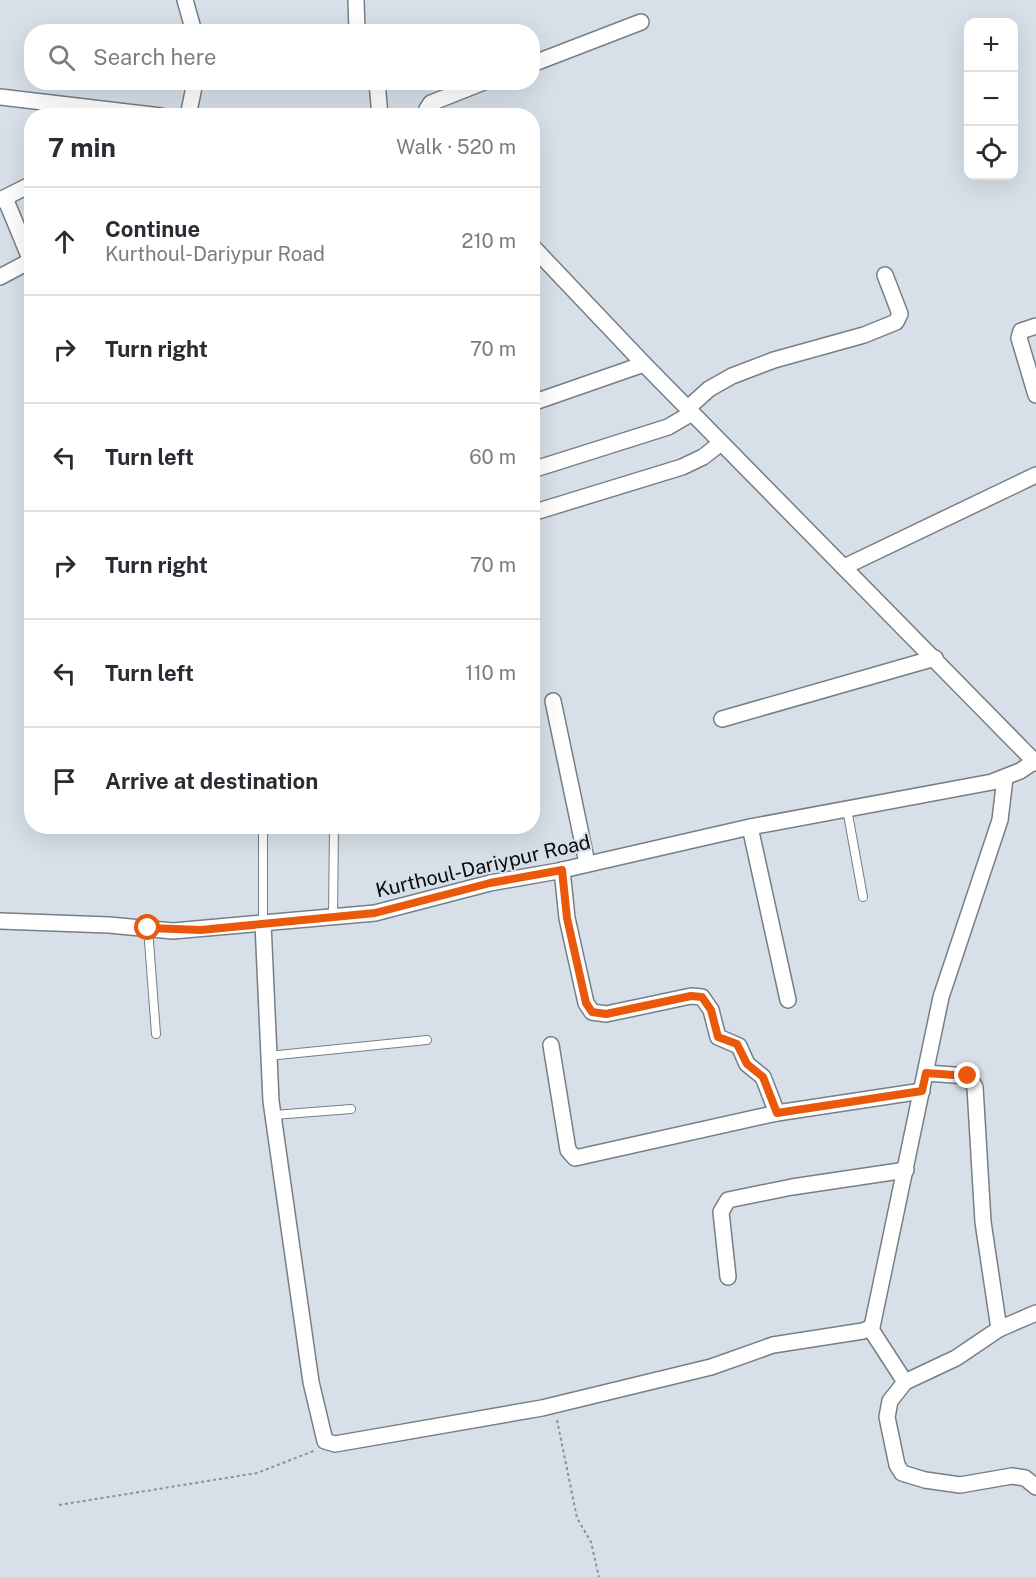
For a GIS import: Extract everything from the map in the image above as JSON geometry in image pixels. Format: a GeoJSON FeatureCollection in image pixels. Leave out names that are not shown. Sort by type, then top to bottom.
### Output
{"type":"FeatureCollection","features":[{"type":"Feature","properties":{"kind":"street"},"geometry":{"type":"LineString","coordinates":[[185,0],[192,24]]}},
{"type":"Feature","properties":{"kind":"street"},"geometry":{"type":"LineString","coordinates":[[356,0],[357,24]]}},
{"type":"Feature","properties":{"kind":"street"},"geometry":{"type":"LineString","coordinates":[[540,61],[641,22]]}},
{"type":"Feature","properties":{"kind":"street"},"geometry":{"type":"LineString","coordinates":[[190,108],[193,90]]}},
{"type":"Feature","properties":{"kind":"street"},"geometry":{"type":"LineString","coordinates":[[378,90],[379,108]]}},
{"type":"Feature","properties":{"kind":"street"},"geometry":{"type":"LineString","coordinates":[[428,108],[431,103],[464,90]]}},
{"type":"Feature","properties":{"kind":"street"},"geometry":{"type":"LineString","coordinates":[[0,97],[80,108]]}},
{"type":"Feature","properties":{"kind":"street"},"geometry":{"type":"LineString","coordinates":[[24,188],[3,199],[24,246]]}},
{"type":"Feature","properties":{"kind":"street"},"geometry":{"type":"LineString","coordinates":[[540,262],[644,364],[1035,762]]}},
{"type":"Feature","properties":{"kind":"street"},"geometry":{"type":"LineString","coordinates":[[0,277],[24,265]]}},
{"type":"Feature","properties":{"kind":"street"},"geometry":{"type":"LineString","coordinates":[[540,467],[668,427],[690,411],[709,388],[732,376],[774,360],[864,335],[896,322],[900,317],[899,308],[885,275]]}},
{"type":"Feature","properties":{"kind":"street"},"geometry":{"type":"LineString","coordinates":[[1036,326],[1021,331],[1019,338],[1036,394]]}},
{"type":"Feature","properties":{"kind":"street"},"geometry":{"type":"LineString","coordinates":[[540,400],[644,364]]}},
{"type":"Feature","properties":{"kind":"street"},"geometry":{"type":"LineString","coordinates":[[540,511],[682,467],[703,457],[721,442]]}},
{"type":"Feature","properties":{"kind":"street"},"geometry":{"type":"LineString","coordinates":[[844,567],[1036,475]]}},
{"type":"Feature","properties":{"kind":"street"},"geometry":{"type":"LineString","coordinates":[[722,718],[935,658]]}},
{"type":"Feature","properties":{"kind":"street"},"geometry":{"type":"LineString","coordinates":[[553,701],[587,863]]}},
{"type":"Feature","properties":{"kind":"street","name":"Kurthoul-Dariypur Road"},"geometry":{"type":"LineString","coordinates":[[0,921],[201,930],[396,909],[490,883],[562,870],[750,826],[1005,778],[1035,762]]}},
{"type":"Feature","properties":{"kind":"street"},"geometry":{"type":"LineString","coordinates":[[262,923],[268,1056],[274,1115],[311,1382],[323,1437],[330,1444],[554,1405],[711,1367],[774,1345],[870,1328],[875,1320],[950,964],[1000,820],[1005,778]]}},
{"type":"Feature","properties":{"kind":"street"},"geometry":{"type":"LineString","coordinates":[[750,826],[788,1000]]}},
{"type":"Feature","properties":{"kind":"street"},"geometry":{"type":"LineString","coordinates":[[562,870],[567,918],[584,994],[592,1012],[606,1014],[691,996],[702,997],[711,1010],[718,1037],[737,1044],[747,1064],[763,1077],[777,1113]]}},
{"type":"Feature","properties":{"kind":"street"},"geometry":{"type":"LineString","coordinates":[[551,1046],[568,1150],[575,1158],[777,1113],[922,1091]]}},
{"type":"Feature","properties":{"kind":"street"},"geometry":{"type":"LineString","coordinates":[[926,1073],[968,1076],[975,1087],[983,1222],[999,1329]]}},
{"type":"Feature","properties":{"kind":"street"},"geometry":{"type":"LineString","coordinates":[[728,1277],[721,1212],[728,1200],[792,1187],[906,1170]]}},
{"type":"Feature","properties":{"kind":"street"},"geometry":{"type":"LineString","coordinates":[[1036,1313],[999,1329],[956,1358],[905,1382],[895,1392],[887,1409],[897,1465],[902,1473],[925,1480],[960,1485],[1012,1476],[1025,1478],[1036,1487]]}},
{"type":"Feature","properties":{"kind":"street"},"geometry":{"type":"LineString","coordinates":[[870,1328],[905,1382]]}},
{"type":"Feature","properties":{"kind":"lane"},"geometry":{"type":"LineString","coordinates":[[847,807],[863,897]]}},
{"type":"Feature","properties":{"kind":"lane"},"geometry":{"type":"LineString","coordinates":[[262,834],[262,923]]}},
{"type":"Feature","properties":{"kind":"lane"},"geometry":{"type":"LineString","coordinates":[[333,917],[334,834]]}},
{"type":"Feature","properties":{"kind":"lane"},"geometry":{"type":"LineString","coordinates":[[148,928],[156,1034]]}},
{"type":"Feature","properties":{"kind":"lane"},"geometry":{"type":"LineString","coordinates":[[268,1056],[427,1040]]}},
{"type":"Feature","properties":{"kind":"lane"},"geometry":{"type":"LineString","coordinates":[[274,1115],[351,1109]]}},
{"type":"Feature","properties":{"kind":"path"},"geometry":{"type":"LineString","coordinates":[[554,1405],[577,1518],[591,1542],[599,1577]]}},
{"type":"Feature","properties":{"kind":"path"},"geometry":{"type":"LineString","coordinates":[[59,1505],[257,1473],[330,1444]]}},
{"type":"Feature","properties":{"kind":"route"},"geometry":{"type":"LineString","coordinates":[[148,928],[173,931],[201,930],[375,913],[432,900],[490,883],[562,870],[567,918],[589,1009],[598,1015],[633,1006],[691,996],[702,997],[711,1010],[718,1037],[737,1044],[747,1064],[763,1077],[777,1113],[922,1091],[926,1073],[968,1076]]}}]}
